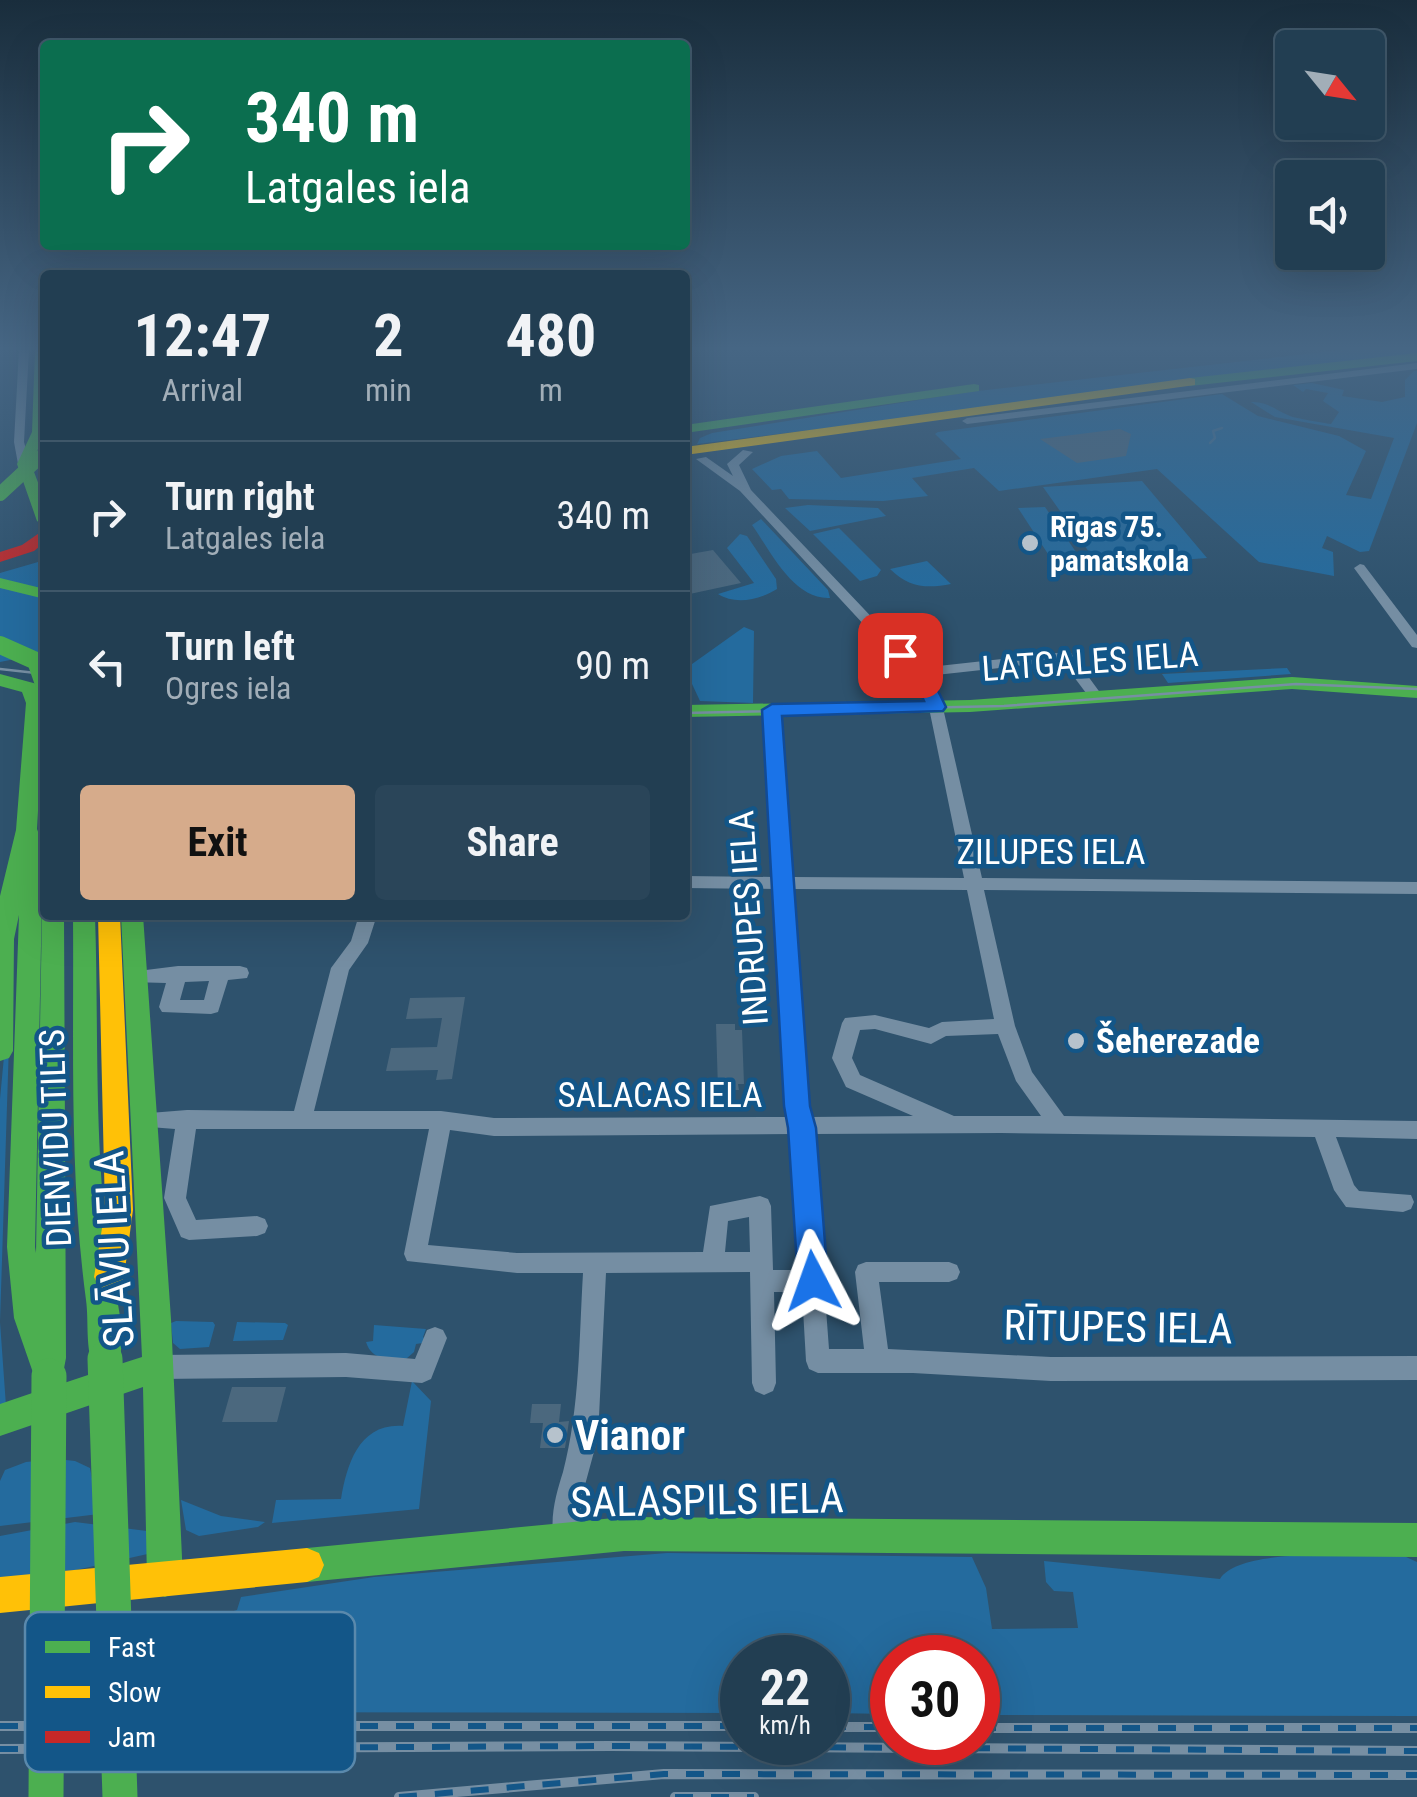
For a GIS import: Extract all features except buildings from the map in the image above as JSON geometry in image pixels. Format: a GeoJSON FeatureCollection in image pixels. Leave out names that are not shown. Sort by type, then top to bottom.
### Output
{"type":"FeatureCollection","features":[{"type":"Feature","properties":{"kind":"main road"},"geometry":{"type":"LineString","coordinates":[[690,450],[815,433]]}},
{"type":"Feature","properties":{"kind":"main road"},"geometry":{"type":"LineString","coordinates":[[780,438],[852,433]]}},
{"type":"Feature","properties":{"kind":"main road"},"geometry":{"type":"LineString","coordinates":[[690,450],[747,452],[886,433]]}},
{"type":"Feature","properties":{"kind":"main road"},"geometry":{"type":"LineString","coordinates":[[0,494],[37,457]]}},
{"type":"Feature","properties":{"kind":"main road"},"geometry":{"type":"LineString","coordinates":[[0,558],[28,548],[40,538]]}},
{"type":"Feature","properties":{"kind":"main road"},"geometry":{"type":"LineString","coordinates":[[0,558],[40,554]]}},
{"type":"Feature","properties":{"kind":"main road"},"geometry":{"type":"LineString","coordinates":[[0,569],[40,555]]}},
{"type":"Feature","properties":{"kind":"main road"},"geometry":{"type":"LineString","coordinates":[[0,583],[40,593]]}},
{"type":"Feature","properties":{"kind":"main road"},"geometry":{"type":"LineString","coordinates":[[0,646],[36,661],[40,677]]}},
{"type":"Feature","properties":{"kind":"main road"},"geometry":{"type":"LineString","coordinates":[[0,667],[40,659]]}},
{"type":"Feature","properties":{"kind":"main road","name":"LATGALES IELA"},"geometry":{"type":"LineString","coordinates":[[690,711],[936,707],[1320,683],[1330,679],[1417,683]]}},
{"type":"Feature","properties":{"kind":"main road"},"geometry":{"type":"LineString","coordinates":[[0,680],[21,684],[34,693],[38,726],[26,828],[2,939],[0,1051]]}},
{"type":"Feature","properties":{"kind":"main road","name":"LATGALES IELA"},"geometry":{"type":"LineString","coordinates":[[1320,683],[1335,688],[1417,692]]}},
{"type":"Feature","properties":{"kind":"main road"},"geometry":{"type":"LineString","coordinates":[[26,828],[32,845],[22,1247],[29,1318],[49,1376]]}},
{"type":"Feature","properties":{"kind":"main road","name":"DIENVIDU TILTS"},"geometry":{"type":"LineString","coordinates":[[47,1612],[53,920]]}},
{"type":"Feature","properties":{"kind":"main road","name":"DIENVIDU TILTS"},"geometry":{"type":"LineString","coordinates":[[84,920],[90,1223],[104,1320],[114,1612]]}},
{"type":"Feature","properties":{"kind":"main road"},"geometry":{"type":"LineString","coordinates":[[104,1320],[119,1210],[109,920]]}},
{"type":"Feature","properties":{"kind":"main road","name":"SLĀVU IELA"},"geometry":{"type":"LineString","coordinates":[[132,920],[158,1366],[165,1579]]}},
{"type":"Feature","properties":{"kind":"main road"},"geometry":{"type":"LineString","coordinates":[[0,1420],[158,1366]]}},
{"type":"Feature","properties":{"kind":"main road","name":"SALASPILS IELA"},"geometry":{"type":"LineString","coordinates":[[0,1595],[566,1538],[706,1532],[1417,1540]]}},
{"type":"Feature","properties":{"kind":"main road","name":"DIENVIDU TILTS"},"geometry":{"type":"LineString","coordinates":[[46,1772],[46,1797]]}},
{"type":"Feature","properties":{"kind":"main road","name":"DIENVIDU TILTS"},"geometry":{"type":"LineString","coordinates":[[119,1772],[120,1797]]}},
{"type":"Feature","properties":{"kind":"street"},"geometry":{"type":"LineString","coordinates":[[19,433],[19,442],[37,457]]}},
{"type":"Feature","properties":{"kind":"street"},"geometry":{"type":"LineString","coordinates":[[690,450],[746,491],[916,672],[936,707],[1005,1026],[1024,1076],[1058,1126]]}},
{"type":"Feature","properties":{"kind":"street"},"geometry":{"type":"LineString","coordinates":[[746,491],[733,464],[747,452]]}},
{"type":"Feature","properties":{"kind":"street"},"geometry":{"type":"LineString","coordinates":[[1360,568],[1417,644]]}},
{"type":"Feature","properties":{"kind":"street"},"geometry":{"type":"LineString","coordinates":[[916,672],[1066,656],[1097,698]]}},
{"type":"Feature","properties":{"kind":"street","name":"INDRUPES IELA"},"geometry":{"type":"LineString","coordinates":[[772,710],[797,1106],[802,1128],[818,1360]]}},
{"type":"Feature","properties":{"kind":"street","name":"ZILUPES IELA"},"geometry":{"type":"LineString","coordinates":[[690,882],[1417,888]]}},
{"type":"Feature","properties":{"kind":"street"},"geometry":{"type":"LineString","coordinates":[[302,1119],[340,968],[359,943],[366,920]]}},
{"type":"Feature","properties":{"kind":"street"},"geometry":{"type":"LineString","coordinates":[[136,977],[178,974],[231,973],[212,1007],[169,1008],[178,974]]}},
{"type":"Feature","properties":{"kind":"street"},"geometry":{"type":"LineString","coordinates":[[955,1125],[853,1081],[842,1058],[852,1023],[875,1022],[931,1036],[942,1030],[1005,1026]]}},
{"type":"Feature","properties":{"kind":"street"},"geometry":{"type":"LineString","coordinates":[[187,1118],[175,1198],[189,1230],[257,1226]]}},
{"type":"Feature","properties":{"kind":"street","name":"SALACAS IELA"},"geometry":{"type":"LineString","coordinates":[[144,1120],[442,1120],[494,1127],[955,1125],[1417,1130]]}},
{"type":"Feature","properties":{"kind":"street"},"geometry":{"type":"LineString","coordinates":[[442,1120],[414,1254],[474,1261],[713,1262],[813,1281]]}},
{"type":"Feature","properties":{"kind":"street"},"geometry":{"type":"LineString","coordinates":[[1322,1130],[1345,1190],[1354,1200],[1402,1202]]}},
{"type":"Feature","properties":{"kind":"street"},"geometry":{"type":"LineString","coordinates":[[713,1262],[718,1213],[760,1206],[764,1383]]}},
{"type":"Feature","properties":{"kind":"street"},"geometry":{"type":"LineString","coordinates":[[566,1538],[569,1496],[584,1437],[595,1264]]}},
{"type":"Feature","properties":{"kind":"street"},"geometry":{"type":"LineString","coordinates":[[877,1361],[866,1272],[948,1272]]}},
{"type":"Feature","properties":{"kind":"street"},"geometry":{"type":"LineString","coordinates":[[158,1366],[346,1364],[422,1371],[435,1338]]}},
{"type":"Feature","properties":{"kind":"street","name":"RĪTUPES IELA"},"geometry":{"type":"LineString","coordinates":[[818,1360],[1051,1369],[1417,1368]]}},
{"type":"Feature","properties":{"kind":"shaded area"},"geometry":{"type":"Polygon","coordinates":[[[712,433],[786,433],[697,444],[700,438],[712,433]]]}},
{"type":"Feature","properties":{"kind":"shaded area"},"geometry":{"type":"Polygon","coordinates":[[[937,433],[1326,433],[1366,451],[1346,495],[1371,499],[1394,438],[1365,433],[1413,433],[1369,551],[1360,552],[1327,536],[1322,548],[1333,552],[1334,576],[1259,562],[1157,469],[999,491],[974,468],[912,478],[928,496],[883,501],[789,499],[781,489],[772,490],[752,469],[781,456],[817,451],[841,478],[961,459],[937,433]]]}},
{"type":"Feature","properties":{"kind":"shaded area"},"geometry":{"type":"Polygon","coordinates":[[[1142,481],[1207,558],[1099,566],[1043,487],[1142,481]]]}},
{"type":"Feature","properties":{"kind":"shaded area"},"geometry":{"type":"Polygon","coordinates":[[[1045,507],[1076,552],[1048,554],[1018,508],[1045,507]]]}},
{"type":"Feature","properties":{"kind":"shaded area"},"geometry":{"type":"Polygon","coordinates":[[[785,508],[878,508],[886,516],[810,531],[785,508]]]}},
{"type":"Feature","properties":{"kind":"shaded area"},"geometry":{"type":"Polygon","coordinates":[[[761,519],[828,590],[830,598],[805,591],[784,572],[752,525],[761,519]]]}},
{"type":"Feature","properties":{"kind":"shaded area"},"geometry":{"type":"Polygon","coordinates":[[[839,528],[881,570],[877,576],[860,581],[813,534],[839,528]]]}},
{"type":"Feature","properties":{"kind":"shaded area"},"geometry":{"type":"Polygon","coordinates":[[[740,534],[747,536],[776,579],[777,589],[747,600],[718,594],[754,583],[727,548],[740,534]]]}},
{"type":"Feature","properties":{"kind":"shaded area"},"geometry":{"type":"Polygon","coordinates":[[[40,561],[40,654],[0,662],[0,573],[40,561]]]}},
{"type":"Feature","properties":{"kind":"shaded area"},"geometry":{"type":"Polygon","coordinates":[[[927,561],[951,584],[918,585],[890,569],[927,561]]]}},
{"type":"Feature","properties":{"kind":"shaded area"},"geometry":{"type":"Polygon","coordinates":[[[744,627],[754,631],[753,703],[700,701],[690,680],[690,665],[744,627]]]}},
{"type":"Feature","properties":{"kind":"shaded area"},"geometry":{"type":"Polygon","coordinates":[[[1287,668],[1291,674],[1168,683],[1162,674],[1287,668]]]}},
{"type":"Feature","properties":{"kind":"shaded area"},"geometry":{"type":"Polygon","coordinates":[[[11,982],[0,1322],[0,1099],[11,982]]]}},
{"type":"Feature","properties":{"kind":"shaded area"},"geometry":{"type":"Polygon","coordinates":[[[0,1322],[6,1406],[0,1409],[0,1322]]]}},
{"type":"Feature","properties":{"kind":"shaded area"},"geometry":{"type":"Polygon","coordinates":[[[213,1322],[209,1347],[180,1349],[173,1343],[171,1323],[213,1322]]]}},
{"type":"Feature","properties":{"kind":"shaded area"},"geometry":{"type":"Polygon","coordinates":[[[237,1322],[288,1325],[283,1340],[233,1341],[237,1322]]]}},
{"type":"Feature","properties":{"kind":"shaded area"},"geometry":{"type":"Polygon","coordinates":[[[374,1325],[426,1329],[423,1337],[429,1342],[416,1344],[406,1359],[382,1357],[372,1353],[366,1342],[373,1341],[374,1325]]]}},
{"type":"Feature","properties":{"kind":"shaded area"},"geometry":{"type":"Polygon","coordinates":[[[412,1381],[431,1401],[419,1509],[272,1523],[276,1500],[341,1499],[358,1448],[376,1431],[403,1426],[412,1381]]]}},
{"type":"Feature","properties":{"kind":"shaded area"},"geometry":{"type":"Polygon","coordinates":[[[57,1459],[90,1468],[99,1514],[0,1526],[0,1481],[5,1470],[26,1462],[57,1459]]]}},
{"type":"Feature","properties":{"kind":"shaded area"},"geometry":{"type":"Polygon","coordinates":[[[181,1500],[221,1516],[265,1522],[258,1527],[199,1536],[186,1530],[181,1500]]]}},
{"type":"Feature","properties":{"kind":"shaded area"},"geometry":{"type":"Polygon","coordinates":[[[75,1522],[155,1532],[152,1553],[76,1570],[0,1578],[0,1536],[75,1522]]]}},
{"type":"Feature","properties":{"kind":"shaded area"},"geometry":{"type":"Polygon","coordinates":[[[667,1553],[972,1557],[986,1588],[992,1629],[1078,1628],[1073,1592],[1054,1591],[1046,1582],[1044,1561],[1220,1579],[1252,1561],[1277,1557],[1404,1556],[1417,1562],[1417,1716],[1000,1715],[1000,1635],[870,1635],[870,1714],[850,1713],[850,1635],[720,1635],[720,1713],[355,1712],[355,1612],[231,1612],[237,1610],[241,1597],[374,1577],[667,1553]]]}},
{"type":"Feature","properties":{"kind":"waterway"},"geometry":{"type":"LineString","coordinates":[[1210,443],[1215,438],[1214,433]]}},
{"type":"Feature","properties":{"kind":"tram line"},"geometry":{"type":"LineString","coordinates":[[0,669],[40,673]]}},
{"type":"Feature","properties":{"kind":"tram line"},"geometry":{"type":"LineString","coordinates":[[690,713],[1004,706],[1296,684],[1417,689]]}},
{"type":"Feature","properties":{"kind":"railway"},"geometry":{"type":"LineString","coordinates":[[0,1726],[25,1726]]}},
{"type":"Feature","properties":{"kind":"railway"},"geometry":{"type":"LineString","coordinates":[[355,1726],[720,1726]]}},
{"type":"Feature","properties":{"kind":"railway"},"geometry":{"type":"LineString","coordinates":[[850,1727],[870,1727]]}},
{"type":"Feature","properties":{"kind":"railway"},"geometry":{"type":"LineString","coordinates":[[1000,1728],[1417,1728]]}},
{"type":"Feature","properties":{"kind":"railway"},"geometry":{"type":"LineString","coordinates":[[355,1747],[1417,1751]]}},
{"type":"Feature","properties":{"kind":"railway"},"geometry":{"type":"LineString","coordinates":[[0,1749],[25,1749]]}},
{"type":"Feature","properties":{"kind":"railway"},"geometry":{"type":"LineString","coordinates":[[399,1797],[664,1774],[1417,1775]]}},
{"type":"Feature","properties":{"kind":"railway"},"geometry":{"type":"LineString","coordinates":[[675,1797],[754,1797]]}},
{"type":"Feature","properties":{"kind":"traffic: fast"},"geometry":{"type":"LineString","coordinates":[[39,433],[24,464],[40,507]]}},
{"type":"Feature","properties":{"kind":"traffic: fast"},"geometry":{"type":"LineString","coordinates":[[0,494],[40,457]]}},
{"type":"Feature","properties":{"kind":"traffic: fast"},"geometry":{"type":"LineString","coordinates":[[0,583],[40,593]]}},
{"type":"Feature","properties":{"kind":"traffic: fast"},"geometry":{"type":"LineString","coordinates":[[0,645],[36,661],[40,672]]}},
{"type":"Feature","properties":{"kind":"traffic: fast"},"geometry":{"type":"LineString","coordinates":[[0,680],[30,688],[35,703],[26,829],[32,845],[21,1247],[29,1318],[49,1376]]}},
{"type":"Feature","properties":{"kind":"traffic: fast"},"geometry":{"type":"LineString","coordinates":[[690,711],[970,706],[1292,683],[1417,692]]}},
{"type":"Feature","properties":{"kind":"traffic: fast"},"geometry":{"type":"LineString","coordinates":[[0,1051],[2,939],[25,833]]}},
{"type":"Feature","properties":{"kind":"traffic: fast"},"geometry":{"type":"LineString","coordinates":[[50,1358],[53,920]]}},
{"type":"Feature","properties":{"kind":"traffic: fast"},"geometry":{"type":"LineString","coordinates":[[84,920],[90,1223],[104,1320],[105,1358]]}},
{"type":"Feature","properties":{"kind":"traffic: fast"},"geometry":{"type":"LineString","coordinates":[[132,920],[156,1319],[165,1579]]}},
{"type":"Feature","properties":{"kind":"traffic: fast"},"geometry":{"type":"LineString","coordinates":[[105,1358],[114,1612]]}},
{"type":"Feature","properties":{"kind":"traffic: fast"},"geometry":{"type":"LineString","coordinates":[[0,1420],[158,1367]]}},
{"type":"Feature","properties":{"kind":"traffic: fast"},"geometry":{"type":"LineString","coordinates":[[47,1612],[49,1376]]}},
{"type":"Feature","properties":{"kind":"traffic: fast"},"geometry":{"type":"LineString","coordinates":[[307,1565],[624,1534],[1417,1540]]}},
{"type":"Feature","properties":{"kind":"traffic: fast"},"geometry":{"type":"LineString","coordinates":[[46,1772],[46,1797]]}},
{"type":"Feature","properties":{"kind":"traffic: fast"},"geometry":{"type":"LineString","coordinates":[[119,1772],[120,1797]]}},
{"type":"Feature","properties":{"kind":"traffic: slow"},"geometry":{"type":"LineString","coordinates":[[690,450],[818,433]]}},
{"type":"Feature","properties":{"kind":"traffic: slow"},"geometry":{"type":"LineString","coordinates":[[109,920],[119,1210],[109,1277]]}},
{"type":"Feature","properties":{"kind":"traffic: slow"},"geometry":{"type":"LineString","coordinates":[[0,1595],[307,1565]]}},
{"type":"Feature","properties":{"kind":"traffic: jam"},"geometry":{"type":"LineString","coordinates":[[0,557],[28,548],[40,538]]}},
{"type":"Feature","properties":{"kind":"place","name":"Rīgas 75. pamatskola"},"geometry":{"type":"Point","coordinates":[1030,543]}},
{"type":"Feature","properties":{"kind":"place","name":"Šeherezade"},"geometry":{"type":"Point","coordinates":[1076,1041]}},
{"type":"Feature","properties":{"kind":"place","name":"Vianor"},"geometry":{"type":"Point","coordinates":[555,1435]}},
{"type":"Feature","properties":{"kind":"route"},"geometry":{"type":"LineString","coordinates":[[813,1281],[797,1106],[772,710],[936,707],[924,681],[900,655]]}}]}
